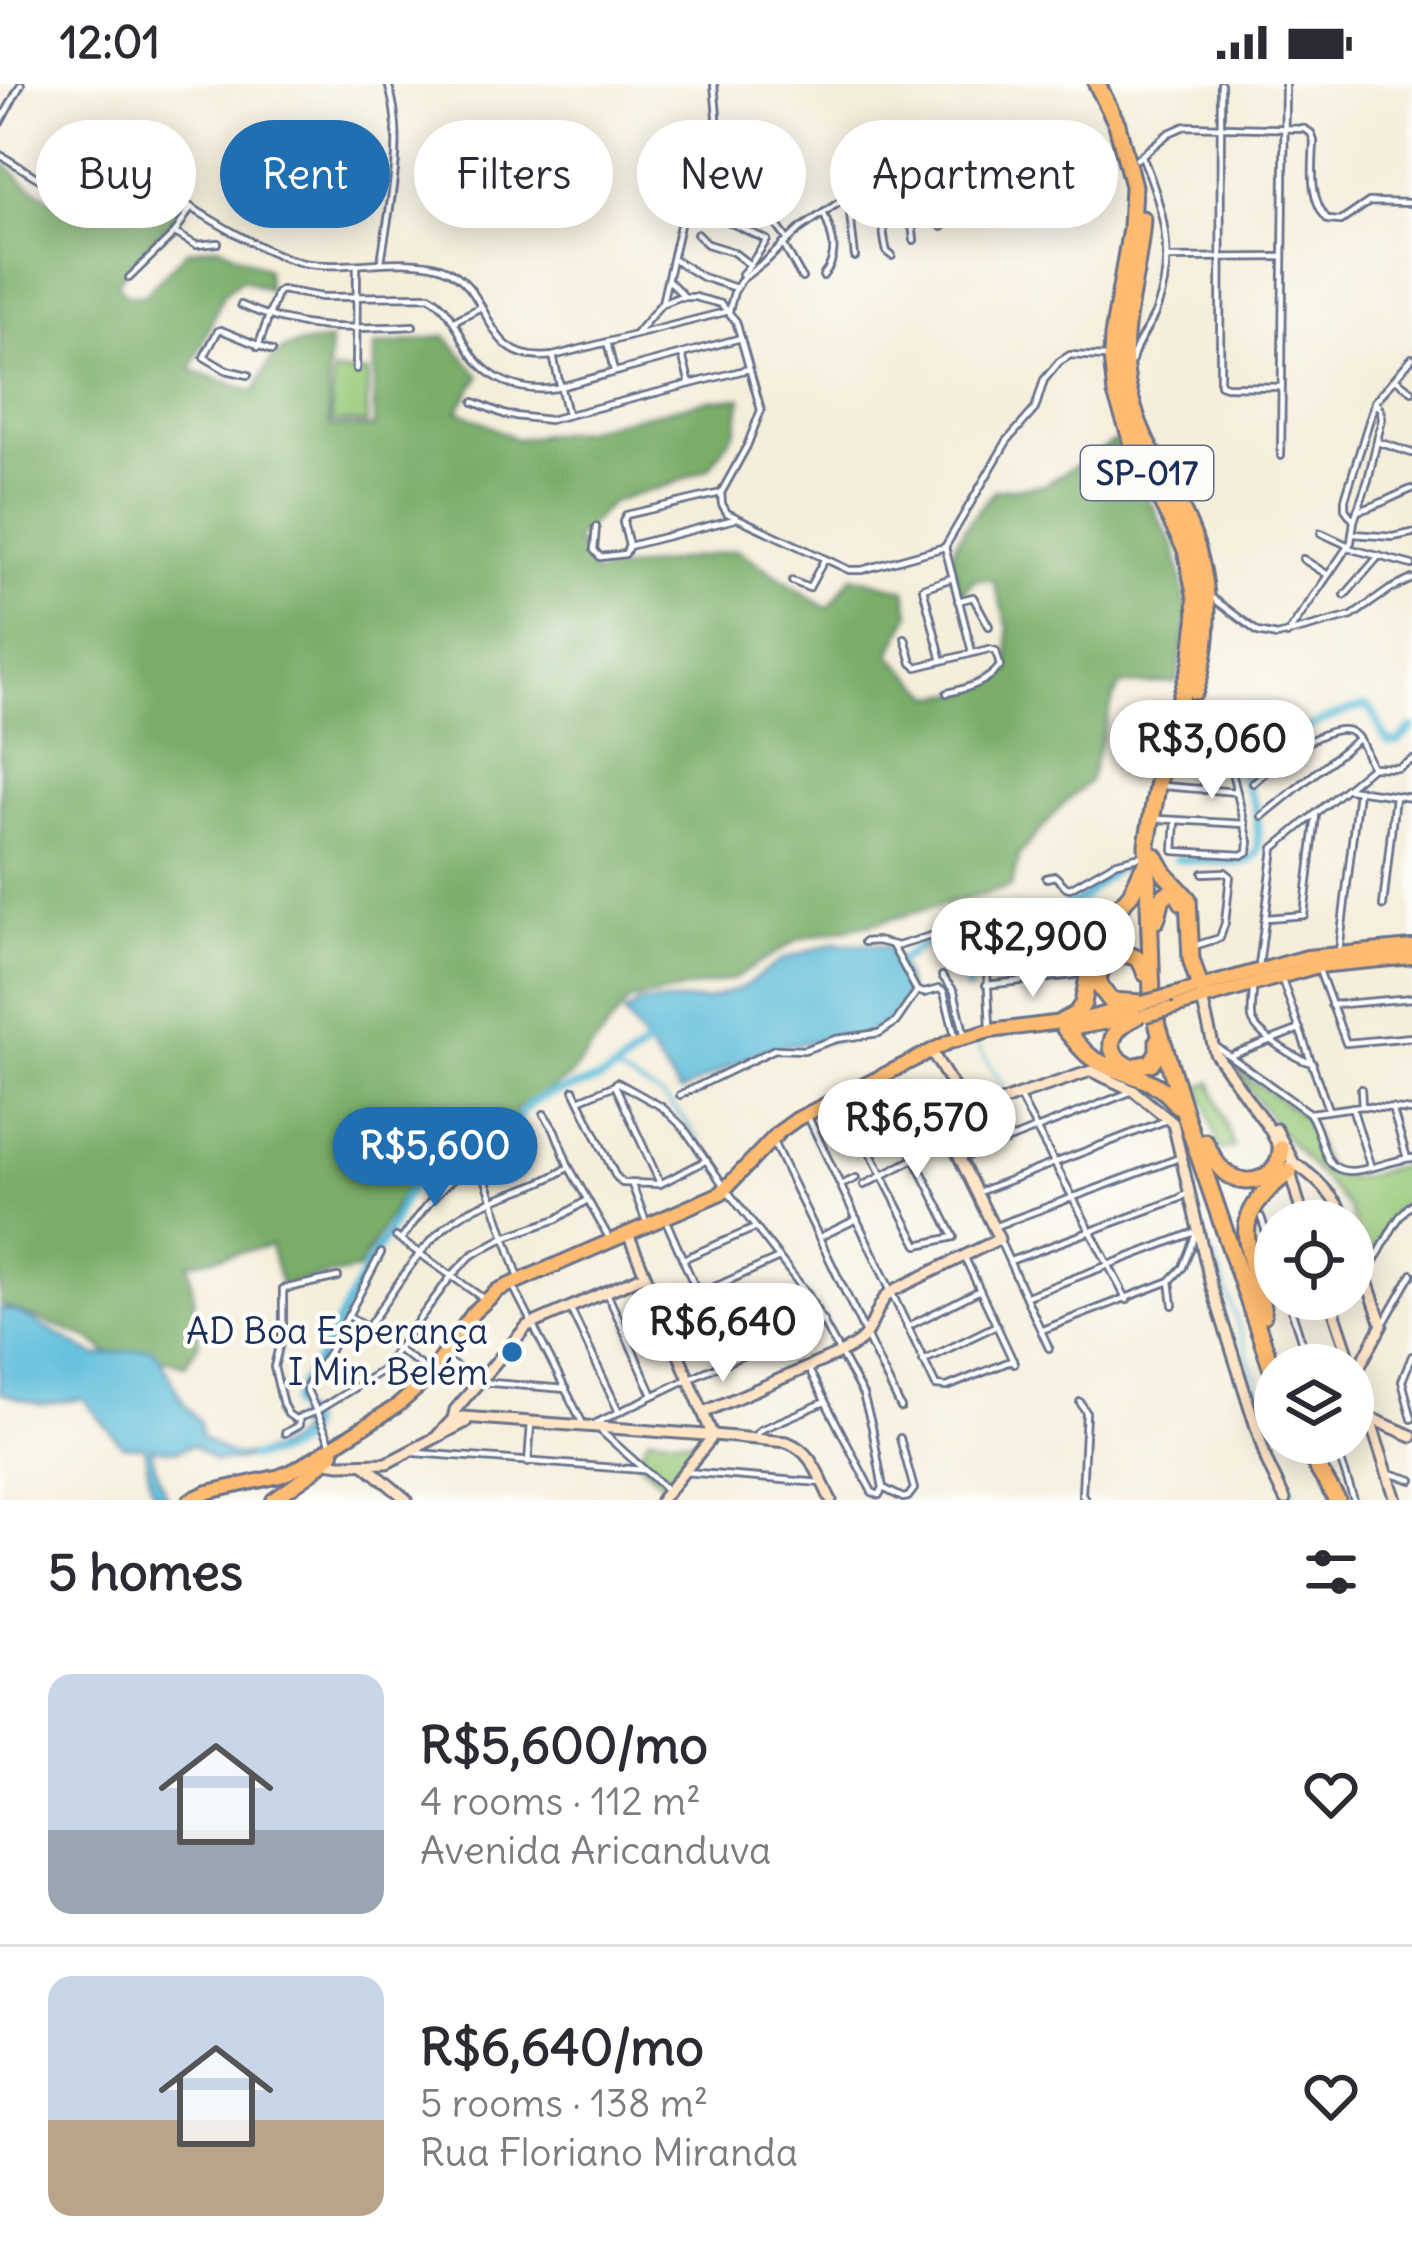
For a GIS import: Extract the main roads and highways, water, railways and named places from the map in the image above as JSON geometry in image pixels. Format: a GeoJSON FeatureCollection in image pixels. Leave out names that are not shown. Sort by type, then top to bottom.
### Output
{"type":"FeatureCollection","features":[{"type":"Feature","properties":{"kind":"highway","name":"SP-017"},"geometry":{"type":"LineString","coordinates":[[1105,87],[1139,157],[1142,212],[1125,323],[1129,391],[1143,439],[1196,545],[1208,612],[1202,669],[1163,786],[1149,857],[1164,1012],[1254,1288]]}},
{"type":"Feature","properties":{"kind":"highway","name":"SP-017"},"geometry":{"type":"LineString","coordinates":[[1105,87],[1132,186],[1131,228],[1114,318],[1116,394],[1127,431],[1186,550],[1196,598],[1192,664],[1160,762],[1149,857],[1147,1010],[1179,1121],[1262,1344]]}},
{"type":"Feature","properties":{"kind":"highway"},"geometry":{"type":"LineString","coordinates":[[1179,1121],[1175,1102],[1162,1088],[1098,1061],[1063,1026],[1083,1004],[1096,932],[1131,894],[1149,857],[1186,894],[1191,953],[1203,994]]}},
{"type":"Feature","properties":{"kind":"highway"},"geometry":{"type":"LineString","coordinates":[[1156,920],[1161,898],[1168,893],[1177,893],[1187,908]]}},
{"type":"Feature","properties":{"kind":"highway"},"geometry":{"type":"LineString","coordinates":[[1170,1002],[1185,980],[1191,953]]}},
{"type":"Feature","properties":{"kind":"highway"},"geometry":{"type":"LineString","coordinates":[[1205,1142],[1217,1164],[1232,1177],[1249,1181],[1288,1162]]}},
{"type":"Feature","properties":{"kind":"highway"},"geometry":{"type":"LineString","coordinates":[[1259,1200],[1288,1162]]}},
{"type":"Feature","properties":{"kind":"highway"},"geometry":{"type":"LineString","coordinates":[[1254,1210],[1246,1226],[1246,1241],[1254,1270]]}},
{"type":"Feature","properties":{"kind":"highway"},"geometry":{"type":"LineString","coordinates":[[1306,1464],[1325,1500]]}},
{"type":"Feature","properties":{"kind":"highway"},"geometry":{"type":"LineString","coordinates":[[1316,1464],[1336,1500]]}},
{"type":"Feature","properties":{"kind":"main road"},"geometry":{"type":"LineString","coordinates":[[516,1284],[706,1206],[728,1191],[790,1129],[969,1042],[1147,1010],[1251,984],[1339,952],[1412,946]]}},
{"type":"Feature","properties":{"kind":"main road"},"geometry":{"type":"LineString","coordinates":[[1203,994],[1258,969],[1292,960],[1412,957]]}},
{"type":"Feature","properties":{"kind":"main road"},"geometry":{"type":"LineString","coordinates":[[1280,975],[1280,969],[1292,960]]}},
{"type":"Feature","properties":{"kind":"main road"},"geometry":{"type":"LineString","coordinates":[[1203,994],[1217,1047],[1281,1137],[1298,1200]]}},
{"type":"Feature","properties":{"kind":"main road"},"geometry":{"type":"LineString","coordinates":[[1203,994],[1215,1054],[1288,1162],[1302,1167],[1333,1200]]}},
{"type":"Feature","properties":{"kind":"main road"},"geometry":{"type":"LineString","coordinates":[[273,1500],[398,1406],[487,1302],[516,1284],[728,1191],[792,1123],[961,1039],[990,1031],[1063,1026]]}},
{"type":"Feature","properties":{"kind":"main road"},"geometry":{"type":"LineString","coordinates":[[961,1039],[935,1052],[935,1057],[968,1114]]}},
{"type":"Feature","properties":{"kind":"main road"},"geometry":{"type":"LineString","coordinates":[[665,1496],[708,1434],[866,1334],[890,1292],[999,1239],[946,1124],[1091,1071],[1134,1091],[1179,1121],[1196,1251],[1267,1462],[1285,1500]]}},
{"type":"Feature","properties":{"kind":"main road"},"geometry":{"type":"LineString","coordinates":[[629,1236],[708,1434]]}},
{"type":"Feature","properties":{"kind":"main road"},"geometry":{"type":"LineString","coordinates":[[454,1422],[455,1410],[532,1322],[645,1275]]}},
{"type":"Feature","properties":{"kind":"main road"},"geometry":{"type":"LineString","coordinates":[[190,1500],[221,1488],[280,1476],[330,1456],[413,1400],[487,1302]]}},
{"type":"Feature","properties":{"kind":"main road"},"geometry":{"type":"LineString","coordinates":[[1370,1344],[1382,1325],[1374,1302]]}},
{"type":"Feature","properties":{"kind":"main road"},"geometry":{"type":"LineString","coordinates":[[330,1456],[370,1464],[392,1461],[454,1422],[477,1420],[708,1434],[798,1446],[812,1461],[831,1500]]}},
{"type":"Feature","properties":{"kind":"main road"},"geometry":{"type":"LineString","coordinates":[[1374,1420],[1412,1436]]}},
{"type":"Feature","properties":{"kind":"main road"},"geometry":{"type":"LineString","coordinates":[[1374,1434],[1396,1500]]}},
{"type":"Feature","properties":{"kind":"main road"},"geometry":{"type":"LineString","coordinates":[[370,1464],[407,1500]]}},
{"type":"Feature","properties":{"kind":"water"},"geometry":{"type":"Polygon","coordinates":[[[835,943],[887,947],[902,970],[908,992],[898,1011],[869,1032],[765,1050],[680,1092],[624,1014],[640,1003],[706,1000],[742,988],[783,959],[835,943]]]}},
{"type":"Feature","properties":{"kind":"water"},"geometry":{"type":"Polygon","coordinates":[[[0,1309],[19,1313],[96,1356],[151,1348],[200,1422],[201,1436],[226,1452],[246,1455],[282,1446],[298,1431],[297,1412],[301,1410],[309,1427],[295,1445],[236,1461],[215,1461],[193,1445],[178,1451],[152,1448],[167,1499],[159,1500],[151,1486],[144,1447],[122,1445],[83,1399],[41,1405],[0,1393],[0,1309]]]}},
{"type":"Feature","properties":{"kind":"waterway"},"geometry":{"type":"LineString","coordinates":[[1177,859],[1250,860],[1258,851],[1257,823],[1244,782],[1244,765],[1288,739],[1367,706],[1389,742],[1398,742],[1412,728]]}},
{"type":"Feature","properties":{"kind":"waterway"},"geometry":{"type":"LineString","coordinates":[[898,962],[935,941],[1029,925],[1082,898],[1113,870],[1135,864]]}},
{"type":"Feature","properties":{"kind":"waterway"},"geometry":{"type":"LineString","coordinates":[[927,946],[955,960],[968,989]]}},
{"type":"Feature","properties":{"kind":"waterway"},"geometry":{"type":"LineString","coordinates":[[251,1457],[287,1450],[301,1440],[307,1424],[294,1405],[297,1392],[408,1191],[433,1158],[459,1139],[483,1151],[502,1150],[518,1136],[520,1117],[534,1101],[607,1076],[654,1040]]}},
{"type":"Feature","properties":{"kind":"waterway"},"geometry":{"type":"LineString","coordinates":[[977,1044],[1005,1085]]}},
{"type":"Feature","properties":{"kind":"waterway"},"geometry":{"type":"LineString","coordinates":[[613,1071],[674,1108],[717,1167]]}},
{"type":"Feature","properties":{"kind":"waterway"},"geometry":{"type":"LineString","coordinates":[[1214,1253],[1254,1373]]}},
{"type":"Feature","properties":{"kind":"waterway"},"geometry":{"type":"LineString","coordinates":[[1283,1464],[1298,1500]]}},
{"type":"Feature","properties":{"kind":"place","name":"AD Boa Esperança I Min. Belém"},"geometry":{"type":"Point","coordinates":[512,1352]}}]}
